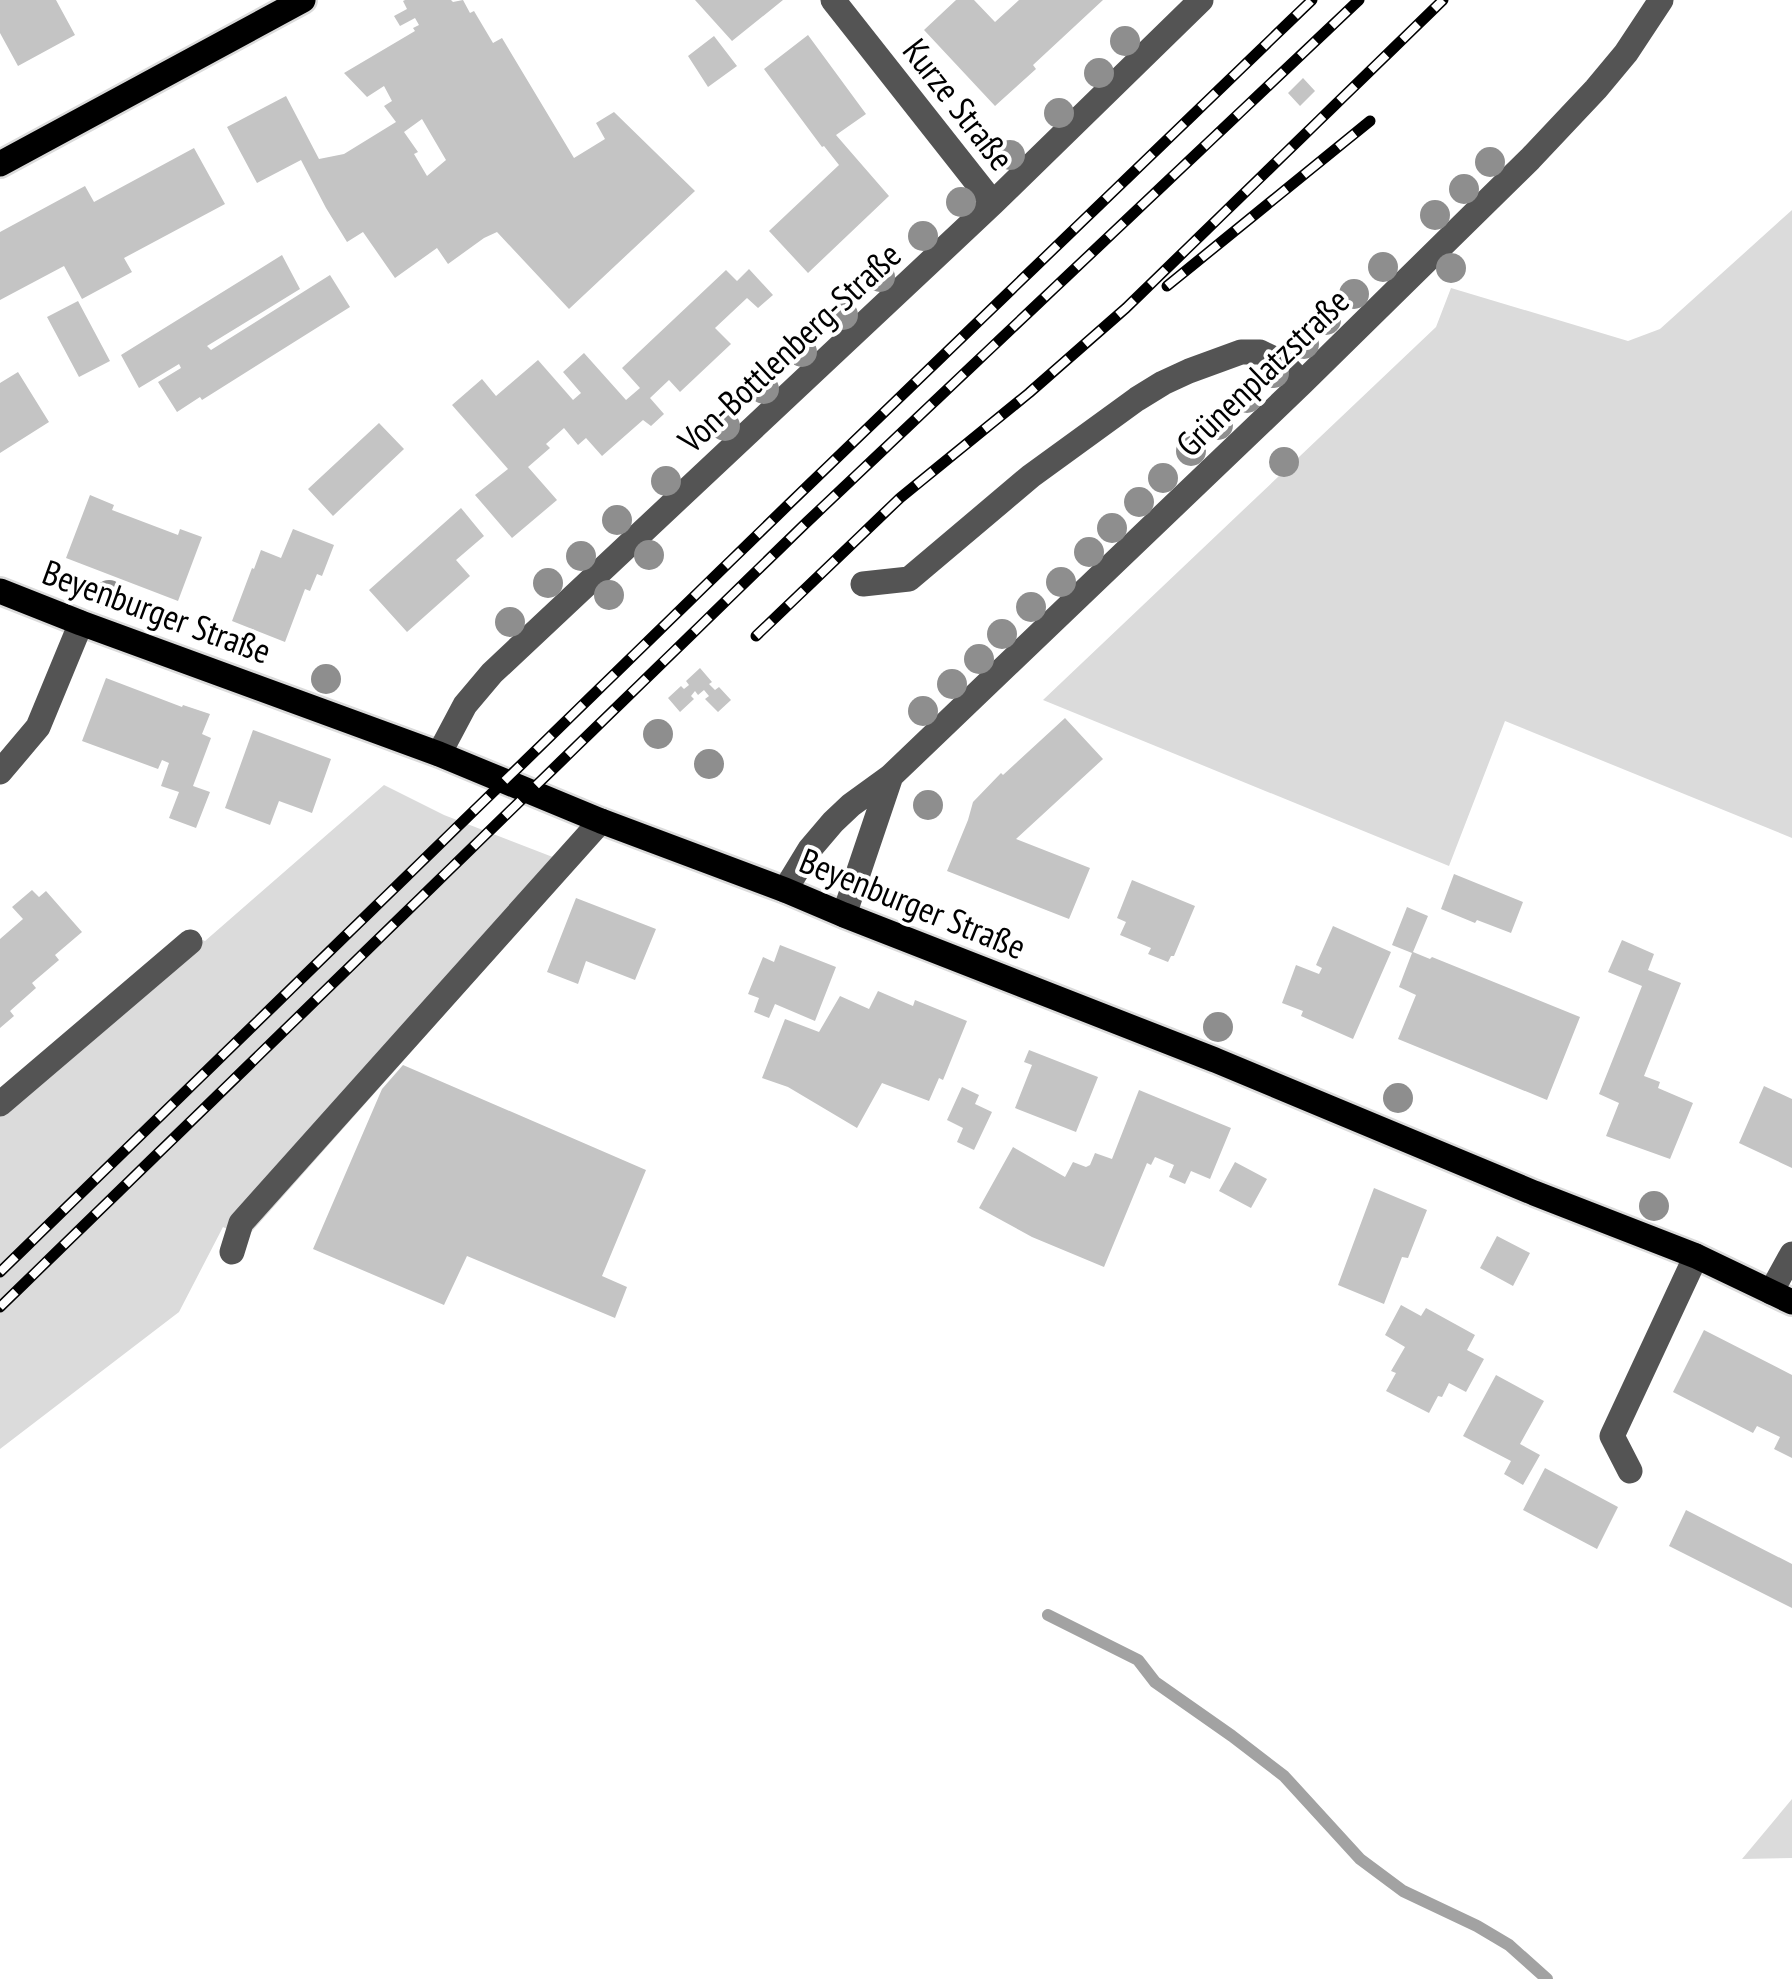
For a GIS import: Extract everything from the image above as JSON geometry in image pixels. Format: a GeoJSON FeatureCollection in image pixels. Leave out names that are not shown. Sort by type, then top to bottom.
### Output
{"type":"FeatureCollection","features":[{"type":"Feature","properties":{"kind":"main road"},"geometry":{"type":"LineString","coordinates":[[0,164],[303,0]]}},
{"type":"Feature","properties":{"kind":"main road","name":"Beyenburger Straße"},"geometry":{"type":"LineString","coordinates":[[0,591],[439,754],[1216,1060],[1696,1256],[1782,1297]]}},
{"type":"Feature","properties":{"kind":"street","name":"Kurze Straße"},"geometry":{"type":"LineString","coordinates":[[833,0],[993,203]]}},
{"type":"Feature","properties":{"kind":"street","name":"Von-Bottlenberg-Straße"},"geometry":{"type":"LineString","coordinates":[[439,754],[465,705],[492,673],[993,203],[1201,0]]}},
{"type":"Feature","properties":{"kind":"street","name":"Grünenplatzstraße"},"geometry":{"type":"LineString","coordinates":[[785,890],[810,849],[851,805],[891,776],[1517,173],[1626,53],[1660,0]]}},
{"type":"Feature","properties":{"kind":"street"},"geometry":{"type":"LineString","coordinates":[[863,584],[909,579],[1031,476],[1163,382],[1189,370],[1240,352],[1260,352],[1283,362],[1302,383]]}},
{"type":"Feature","properties":{"kind":"street"},"geometry":{"type":"LineString","coordinates":[[0,772],[38,728],[81,623]]}},
{"type":"Feature","properties":{"kind":"street","name":"Grünenplatzstraße"},"geometry":{"type":"LineString","coordinates":[[844,915],[891,776]]}},
{"type":"Feature","properties":{"kind":"street"},"geometry":{"type":"LineString","coordinates":[[232,1252],[241,1223],[601,821]]}},
{"type":"Feature","properties":{"kind":"street"},"geometry":{"type":"LineString","coordinates":[[0,1104],[190,942]]}},
{"type":"Feature","properties":{"kind":"street"},"geometry":{"type":"LineString","coordinates":[[1782,1297],[1792,1254]]}},
{"type":"Feature","properties":{"kind":"street"},"geometry":{"type":"LineString","coordinates":[[1630,1471],[1612,1436],[1696,1256]]}},
{"type":"Feature","properties":{"kind":"shaded area"},"geometry":{"type":"Polygon","coordinates":[[[1792,210],[1792,838],[1505,721],[1449,866],[1043,700],[1436,327],[1451,288],[1628,341],[1660,329],[1792,210]]]}},
{"type":"Feature","properties":{"kind":"shaded area"},"geometry":{"type":"Polygon","coordinates":[[[384,785],[444,815],[576,866],[246,1238],[223,1227],[179,1312],[0,1449],[0,1096],[189,934],[205,941],[384,785]]]}},
{"type":"Feature","properties":{"kind":"shaded area"},"geometry":{"type":"Polygon","coordinates":[[[1792,1799],[1792,1858],[1742,1859],[1792,1799]]]}},
{"type":"Feature","properties":{"kind":"building"},"geometry":{"type":"Polygon","coordinates":[[[0,0],[56,0],[75,35],[18,66],[0,33],[0,0]]]}},
{"type":"Feature","properties":{"kind":"building"},"geometry":{"type":"Polygon","coordinates":[[[463,0],[493,43],[502,38],[574,158],[605,139],[596,123],[614,112],[695,191],[569,309],[497,232],[448,264],[437,248],[395,278],[363,232],[347,242],[301,160],[257,183],[227,127],[286,96],[319,159],[344,154],[396,122],[384,106],[392,101],[384,86],[367,97],[344,73],[415,31],[413,28],[419,25],[415,18],[400,26],[394,16],[407,9],[403,1],[463,0]],[[422,119],[404,132],[418,152],[414,154],[427,176],[446,160],[422,119]]]}},
{"type":"Feature","properties":{"kind":"building"},"geometry":{"type":"Polygon","coordinates":[[[695,0],[783,0],[732,41],[695,0]]]}},
{"type":"Feature","properties":{"kind":"building"},"geometry":{"type":"Polygon","coordinates":[[[956,0],[974,0],[995,22],[1019,0],[1103,0],[995,106],[924,30],[956,0]]]}},
{"type":"Feature","properties":{"kind":"building"},"geometry":{"type":"Polygon","coordinates":[[[808,35],[866,114],[836,135],[889,196],[808,273],[769,231],[839,165],[764,69],[808,35]]]}},
{"type":"Feature","properties":{"kind":"building"},"geometry":{"type":"Polygon","coordinates":[[[714,36],[737,66],[708,87],[688,56],[714,36]]]}},
{"type":"Feature","properties":{"kind":"building"},"geometry":{"type":"Polygon","coordinates":[[[1303,78],[1315,91],[1300,106],[1288,93],[1303,78]]]}},
{"type":"Feature","properties":{"kind":"building"},"geometry":{"type":"Polygon","coordinates":[[[194,148],[225,204],[124,258],[132,272],[82,299],[64,266],[0,300],[0,232],[85,186],[94,202],[194,148]]]}},
{"type":"Feature","properties":{"kind":"building"},"geometry":{"type":"Polygon","coordinates":[[[282,255],[300,289],[207,346],[211,350],[330,275],[350,307],[177,412],[158,382],[181,368],[179,364],[139,388],[121,355],[282,255]]]}},
{"type":"Feature","properties":{"kind":"building"},"geometry":{"type":"Polygon","coordinates":[[[749,269],[773,295],[758,308],[747,298],[715,328],[731,344],[680,392],[669,380],[650,398],[664,414],[651,426],[643,420],[602,456],[586,438],[578,445],[564,428],[546,444],[550,448],[528,467],[557,500],[512,538],[475,495],[508,469],[452,405],[482,379],[496,396],[538,360],[573,400],[581,393],[563,372],[584,353],[626,400],[640,388],[622,368],[726,270],[737,281],[749,269]]]}},
{"type":"Feature","properties":{"kind":"building"},"geometry":{"type":"Polygon","coordinates":[[[78,301],[110,361],[79,377],[47,317],[78,301]]]}},
{"type":"Feature","properties":{"kind":"building"},"geometry":{"type":"Polygon","coordinates":[[[18,372],[49,422],[0,453],[0,383],[18,372]]]}},
{"type":"Feature","properties":{"kind":"building"},"geometry":{"type":"Polygon","coordinates":[[[379,423],[404,449],[333,516],[308,489],[379,423]]]}},
{"type":"Feature","properties":{"kind":"building"},"geometry":{"type":"Polygon","coordinates":[[[90,495],[114,505],[112,510],[178,535],[180,529],[202,537],[178,601],[66,558],[90,495]]]}},
{"type":"Feature","properties":{"kind":"building"},"geometry":{"type":"Polygon","coordinates":[[[461,508],[484,536],[456,560],[470,576],[407,632],[369,590],[461,508]]]}},
{"type":"Feature","properties":{"kind":"building"},"geometry":{"type":"Polygon","coordinates":[[[293,529],[334,545],[322,576],[317,574],[310,591],[305,589],[285,642],[232,621],[261,550],[281,558],[293,529]]]}},
{"type":"Feature","properties":{"kind":"building"},"geometry":{"type":"Polygon","coordinates":[[[700,668],[712,682],[709,684],[715,690],[719,687],[731,700],[718,712],[705,699],[709,696],[704,690],[698,695],[695,691],[691,696],[694,699],[680,712],[668,698],[681,686],[684,689],[689,685],[686,681],[700,668]]]}},
{"type":"Feature","properties":{"kind":"building"},"geometry":{"type":"Polygon","coordinates":[[[106,678],[210,714],[202,734],[211,738],[193,786],[210,792],[196,828],[169,818],[179,792],[161,786],[169,763],[162,760],[158,769],[82,741],[106,678]]]}},
{"type":"Feature","properties":{"kind":"building"},"geometry":{"type":"Polygon","coordinates":[[[1065,718],[1103,759],[1016,839],[1090,868],[1069,919],[947,871],[973,802],[1065,718]]]}},
{"type":"Feature","properties":{"kind":"building"},"geometry":{"type":"Polygon","coordinates":[[[253,730],[331,759],[312,813],[279,801],[270,825],[225,808],[253,730]]]}},
{"type":"Feature","properties":{"kind":"building"},"geometry":{"type":"Polygon","coordinates":[[[1454,874],[1523,902],[1511,933],[1441,909],[1454,874]]]}},
{"type":"Feature","properties":{"kind":"building"},"geometry":{"type":"Polygon","coordinates":[[[1132,880],[1195,906],[1168,962],[1148,954],[1151,948],[1120,935],[1126,922],[1117,918],[1132,880]]]}},
{"type":"Feature","properties":{"kind":"building"},"geometry":{"type":"Polygon","coordinates":[[[32,890],[39,897],[46,891],[82,932],[55,955],[59,960],[32,983],[36,988],[10,1011],[14,1016],[0,1028],[0,939],[23,919],[12,907],[32,890]]]}},
{"type":"Feature","properties":{"kind":"building"},"geometry":{"type":"Polygon","coordinates":[[[576,898],[656,929],[635,980],[586,961],[578,984],[547,972],[576,898]]]}},
{"type":"Feature","properties":{"kind":"building"},"geometry":{"type":"Polygon","coordinates":[[[1407,907],[1428,916],[1413,952],[1580,1017],[1547,1100],[1398,1039],[1416,995],[1399,987],[1412,953],[1392,945],[1407,907]]]}},
{"type":"Feature","properties":{"kind":"building"},"geometry":{"type":"Polygon","coordinates":[[[1333,926],[1391,952],[1353,1039],[1301,1016],[1303,1011],[1282,1003],[1296,965],[1319,974],[1322,968],[1316,965],[1333,926]]]}},
{"type":"Feature","properties":{"kind":"building"},"geometry":{"type":"Polygon","coordinates":[[[1622,940],[1654,954],[1648,970],[1681,983],[1644,1076],[1660,1082],[1658,1088],[1693,1103],[1670,1159],[1606,1136],[1619,1103],[1599,1094],[1642,986],[1608,972],[1622,940]]]}},
{"type":"Feature","properties":{"kind":"building"},"geometry":{"type":"Polygon","coordinates":[[[780,945],[836,967],[815,1021],[775,1004],[769,1018],[754,1012],[759,998],[748,994],[763,957],[774,962],[780,945]]]}},
{"type":"Feature","properties":{"kind":"building"},"geometry":{"type":"Polygon","coordinates":[[[878,991],[913,1006],[915,1000],[967,1021],[943,1080],[939,1078],[929,1101],[882,1083],[857,1128],[788,1087],[762,1078],[785,1019],[819,1032],[840,996],[869,1009],[878,991]]]}},
{"type":"Feature","properties":{"kind":"building"},"geometry":{"type":"Polygon","coordinates":[[[1029,1050],[1098,1077],[1076,1132],[1015,1108],[1032,1065],[1024,1062],[1029,1050]]]}},
{"type":"Feature","properties":{"kind":"building"},"geometry":{"type":"Polygon","coordinates":[[[403,1065],[646,1170],[602,1276],[627,1287],[615,1318],[467,1256],[444,1305],[313,1249],[382,1089],[403,1065]]]}},
{"type":"Feature","properties":{"kind":"building"},"geometry":{"type":"Polygon","coordinates":[[[1764,1086],[1792,1099],[1792,1168],[1739,1143],[1764,1086]]]}},
{"type":"Feature","properties":{"kind":"building"},"geometry":{"type":"Polygon","coordinates":[[[962,1087],[979,1095],[975,1104],[992,1112],[974,1150],[957,1142],[963,1128],[947,1120],[962,1087]]]}},
{"type":"Feature","properties":{"kind":"building"},"geometry":{"type":"Polygon","coordinates":[[[1139,1090],[1231,1128],[1210,1179],[1191,1171],[1185,1184],[1169,1177],[1174,1165],[1155,1157],[1151,1165],[1147,1163],[1104,1267],[1032,1237],[979,1208],[1013,1147],[1065,1177],[1073,1162],[1086,1167],[1095,1153],[1112,1159],[1139,1090]]]}},
{"type":"Feature","properties":{"kind":"building"},"geometry":{"type":"Polygon","coordinates":[[[1235,1162],[1267,1179],[1251,1208],[1219,1191],[1235,1162]]]}},
{"type":"Feature","properties":{"kind":"building"},"geometry":{"type":"Polygon","coordinates":[[[1374,1188],[1427,1210],[1408,1258],[1402,1257],[1384,1304],[1338,1285],[1374,1188]]]}},
{"type":"Feature","properties":{"kind":"building"},"geometry":{"type":"Polygon","coordinates":[[[1497,1236],[1530,1253],[1513,1286],[1480,1268],[1497,1236]]]}},
{"type":"Feature","properties":{"kind":"building"},"geometry":{"type":"Polygon","coordinates":[[[1401,1305],[1421,1316],[1426,1308],[1475,1335],[1467,1350],[1484,1359],[1466,1392],[1449,1383],[1429,1413],[1386,1391],[1396,1373],[1391,1371],[1405,1347],[1385,1335],[1401,1305]]]}},
{"type":"Feature","properties":{"kind":"building"},"geometry":{"type":"Polygon","coordinates":[[[1704,1330],[1792,1375],[1792,1458],[1774,1449],[1780,1437],[1757,1426],[1753,1433],[1673,1392],[1704,1330]]]}},
{"type":"Feature","properties":{"kind":"building"},"geometry":{"type":"Polygon","coordinates":[[[1496,1375],[1544,1401],[1520,1444],[1540,1455],[1523,1485],[1504,1474],[1511,1461],[1463,1436],[1496,1375]]]}},
{"type":"Feature","properties":{"kind":"building"},"geometry":{"type":"Polygon","coordinates":[[[1545,1468],[1618,1507],[1597,1549],[1523,1510],[1545,1468]]]}},
{"type":"Feature","properties":{"kind":"building"},"geometry":{"type":"Polygon","coordinates":[[[1686,1510],[1792,1564],[1792,1608],[1669,1546],[1686,1510]]]}},
{"type":"Feature","properties":{"kind":"waterway"},"geometry":{"type":"LineString","coordinates":[[1048,1615],[1138,1660],[1155,1682],[1284,1776],[1360,1859],[1403,1891],[1509,1945],[1547,1979]]}},
{"type":"Feature","properties":{"kind":"railway"},"geometry":{"type":"LineString","coordinates":[[0,1272],[1312,0]]}},
{"type":"Feature","properties":{"kind":"railway"},"geometry":{"type":"LineString","coordinates":[[0,1307],[807,522],[1359,0]]}},
{"type":"Feature","properties":{"kind":"railway"},"geometry":{"type":"LineString","coordinates":[[756,636],[900,498],[1126,308],[1443,0]]}},
{"type":"Feature","properties":{"kind":"railway"},"geometry":{"type":"LineString","coordinates":[[1167,286],[1370,121]]}}]}
